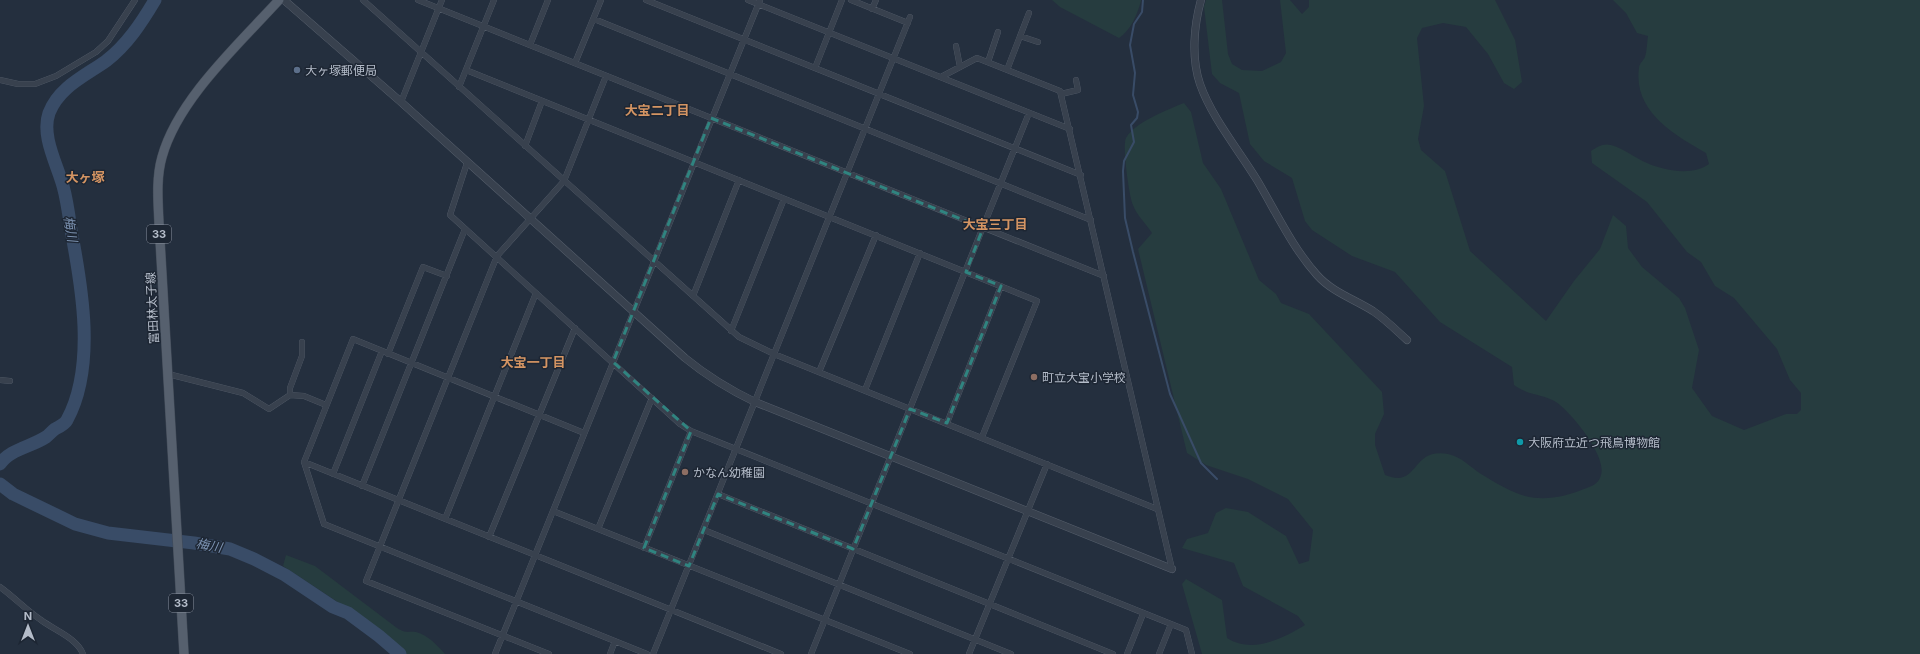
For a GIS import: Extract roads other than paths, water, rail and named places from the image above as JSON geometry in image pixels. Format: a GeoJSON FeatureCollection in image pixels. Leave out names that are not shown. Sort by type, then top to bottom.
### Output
{"type":"FeatureCollection","features":[{"type":"Feature","properties":{"kind":"main road","name":"富田林太子線"},"geometry":{"type":"LineString","coordinates":[[184,654],[157,193],[162,158],[171,132],[185,107],[204,83],[279,0]]}},
{"type":"Feature","properties":{"kind":"street"},"geometry":{"type":"LineString","coordinates":[[0,80],[18,84],[35,84],[56,76],[96,52],[108,41],[135,0]]}},
{"type":"Feature","properties":{"kind":"street"},"geometry":{"type":"LineString","coordinates":[[284,0],[401,102],[529,219],[703,373],[728,389],[755,402],[1172,570]]}},
{"type":"Feature","properties":{"kind":"street"},"geometry":{"type":"LineString","coordinates":[[363,0],[731,331],[747,342],[1157,509]]}},
{"type":"Feature","properties":{"kind":"street"},"geometry":{"type":"LineString","coordinates":[[418,0],[1104,276]]}},
{"type":"Feature","properties":{"kind":"street"},"geometry":{"type":"LineString","coordinates":[[401,102],[442,0]]}},
{"type":"Feature","properties":{"kind":"street"},"geometry":{"type":"LineString","coordinates":[[459,87],[494,0]]}},
{"type":"Feature","properties":{"kind":"street"},"geometry":{"type":"LineString","coordinates":[[530,45],[548,0]]}},
{"type":"Feature","properties":{"kind":"street"},"geometry":{"type":"LineString","coordinates":[[575,63],[601,0]]}},
{"type":"Feature","properties":{"kind":"street"},"geometry":{"type":"LineString","coordinates":[[646,0],[1081,174]]}},
{"type":"Feature","properties":{"kind":"street"},"geometry":{"type":"LineString","coordinates":[[748,0],[759,2],[829,32],[1070,129]]}},
{"type":"Feature","properties":{"kind":"street"},"geometry":{"type":"LineString","coordinates":[[815,68],[842,0]]}},
{"type":"Feature","properties":{"kind":"street"},"geometry":{"type":"LineString","coordinates":[[851,0],[908,23]]}},
{"type":"Feature","properties":{"kind":"street"},"geometry":{"type":"LineString","coordinates":[[872,9],[876,0]]}},
{"type":"Feature","properties":{"kind":"street"},"geometry":{"type":"LineString","coordinates":[[1201,0],[1197,16],[1195,59],[1200,83],[1224,128],[1290,237],[1317,275],[1329,286],[1376,313],[1407,340]]}},
{"type":"Feature","properties":{"kind":"street"},"geometry":{"type":"LineString","coordinates":[[495,654],[759,2]]}},
{"type":"Feature","properties":{"kind":"street"},"geometry":{"type":"LineString","coordinates":[[1007,70],[1029,13]]}},
{"type":"Feature","properties":{"kind":"street"},"geometry":{"type":"LineString","coordinates":[[653,654],[910,17]]}},
{"type":"Feature","properties":{"kind":"street"},"geometry":{"type":"LineString","coordinates":[[594,19],[1091,220]]}},
{"type":"Feature","properties":{"kind":"street"},"geometry":{"type":"LineString","coordinates":[[988,62],[998,32]]}},
{"type":"Feature","properties":{"kind":"street"},"geometry":{"type":"LineString","coordinates":[[1020,36],[1038,42]]}},
{"type":"Feature","properties":{"kind":"street"},"geometry":{"type":"LineString","coordinates":[[956,46],[960,67]]}},
{"type":"Feature","properties":{"kind":"street"},"geometry":{"type":"LineString","coordinates":[[941,77],[977,58],[1060,91],[1081,174],[1172,570]]}},
{"type":"Feature","properties":{"kind":"street"},"geometry":{"type":"LineString","coordinates":[[466,70],[1037,301],[982,437]]}},
{"type":"Feature","properties":{"kind":"street"},"geometry":{"type":"LineString","coordinates":[[549,654],[366,581],[497,256],[564,180],[606,76]]}},
{"type":"Feature","properties":{"kind":"street"},"geometry":{"type":"LineString","coordinates":[[1061,94],[1078,90],[1076,80]]}},
{"type":"Feature","properties":{"kind":"street"},"geometry":{"type":"LineString","coordinates":[[525,146],[542,101]]}},
{"type":"Feature","properties":{"kind":"street"},"geometry":{"type":"LineString","coordinates":[[811,654],[1029,113]]}},
{"type":"Feature","properties":{"kind":"street"},"geometry":{"type":"LineString","coordinates":[[467,163],[450,215],[652,398],[691,431],[1186,630],[1192,654]]}},
{"type":"Feature","properties":{"kind":"street"},"geometry":{"type":"LineString","coordinates":[[693,296],[739,180]]}},
{"type":"Feature","properties":{"kind":"street"},"geometry":{"type":"LineString","coordinates":[[731,331],[784,199]]}},
{"type":"Feature","properties":{"kind":"street"},"geometry":{"type":"LineString","coordinates":[[362,486],[465,229]]}},
{"type":"Feature","properties":{"kind":"street"},"geometry":{"type":"LineString","coordinates":[[819,372],[876,235]]}},
{"type":"Feature","properties":{"kind":"street"},"geometry":{"type":"LineString","coordinates":[[865,390],[920,254]]}},
{"type":"Feature","properties":{"kind":"street"},"geometry":{"type":"LineString","coordinates":[[333,474],[423,267],[447,276]]}},
{"type":"Feature","properties":{"kind":"street"},"geometry":{"type":"LineString","coordinates":[[947,423],[1001,286]]}},
{"type":"Feature","properties":{"kind":"street"},"geometry":{"type":"LineString","coordinates":[[445,519],[536,293]]}},
{"type":"Feature","properties":{"kind":"street"},"geometry":{"type":"LineString","coordinates":[[490,537],[574,328]]}},
{"type":"Feature","properties":{"kind":"street"},"geometry":{"type":"LineString","coordinates":[[584,433],[353,339],[304,462],[324,524],[647,654]]}},
{"type":"Feature","properties":{"kind":"street"},"geometry":{"type":"LineString","coordinates":[[290,395],[290,388],[302,356],[302,342]]}},
{"type":"Feature","properties":{"kind":"street"},"geometry":{"type":"LineString","coordinates":[[168,374],[243,393],[269,409],[290,395],[304,396],[326,405]]}},
{"type":"Feature","properties":{"kind":"street"},"geometry":{"type":"LineString","coordinates":[[0,380],[10,381]]}},
{"type":"Feature","properties":{"kind":"street"},"geometry":{"type":"LineString","coordinates":[[598,529],[652,398]]}},
{"type":"Feature","properties":{"kind":"street"},"geometry":{"type":"LineString","coordinates":[[644,548],[691,431]]}},
{"type":"Feature","properties":{"kind":"street"},"geometry":{"type":"LineString","coordinates":[[304,462],[781,654]]}},
{"type":"Feature","properties":{"kind":"street"},"geometry":{"type":"LineString","coordinates":[[969,654],[1047,464]]}},
{"type":"Feature","properties":{"kind":"street"},"geometry":{"type":"LineString","coordinates":[[718,494],[1114,654]]}},
{"type":"Feature","properties":{"kind":"street"},"geometry":{"type":"LineString","coordinates":[[553,511],[910,654]]}},
{"type":"Feature","properties":{"kind":"street"},"geometry":{"type":"LineString","coordinates":[[704,530],[1011,654]]}},
{"type":"Feature","properties":{"kind":"street"},"geometry":{"type":"LineString","coordinates":[[0,587],[42,622],[54,627],[81,648],[83,654]]}},
{"type":"Feature","properties":{"kind":"street"},"geometry":{"type":"LineString","coordinates":[[1127,654],[1143,614]]}},
{"type":"Feature","properties":{"kind":"street"},"geometry":{"type":"LineString","coordinates":[[1159,654],[1171,624]]}},
{"type":"Feature","properties":{"kind":"street"},"geometry":{"type":"LineString","coordinates":[[610,654],[615,641]]}},
{"type":"Feature","properties":{"kind":"waterway","name":"梅川"},"geometry":{"type":"LineString","coordinates":[[0,464],[9,455],[40,440],[65,423],[76,399],[81,376],[84,352],[84,326],[79,276],[66,197],[48,140],[47,122],[49,113],[53,104],[66,89],[81,77],[106,61],[121,48],[139,25],[155,0]]}},
{"type":"Feature","properties":{"kind":"waterway"},"geometry":{"type":"LineString","coordinates":[[1143,0],[1142,12],[1134,24],[1130,45],[1135,73],[1133,95],[1138,112],[1137,118],[1131,125],[1134,142],[1124,161],[1125,218],[1170,394],[1201,463],[1217,479]]}},
{"type":"Feature","properties":{"kind":"waterway","name":"梅川"},"geometry":{"type":"LineString","coordinates":[[0,484],[13,494],[75,524],[108,533],[194,543],[230,549],[254,559],[285,575],[333,607],[348,613],[400,654]]}},
{"type":"Feature","properties":{"kind":"place","name":"大ヶ塚郵便局"},"geometry":{"type":"Point","coordinates":[297,70]}},
{"type":"Feature","properties":{"kind":"place","name":"町立大宝小学校"},"geometry":{"type":"Point","coordinates":[1034,377]}},
{"type":"Feature","properties":{"kind":"place","name":"大阪府立近つ飛鳥博物館"},"geometry":{"type":"Point","coordinates":[1520,442]}},
{"type":"Feature","properties":{"kind":"place","name":"かなん幼稚園"},"geometry":{"type":"Point","coordinates":[685,472]}},
{"type":"Feature","properties":{"kind":"district","name":"大宝二丁目"},"geometry":{"type":"Point","coordinates":[657,110]}},
{"type":"Feature","properties":{"kind":"district","name":"大ヶ塚"},"geometry":{"type":"Point","coordinates":[85,177]}},
{"type":"Feature","properties":{"kind":"district","name":"大宝三丁目"},"geometry":{"type":"Point","coordinates":[995,224]}},
{"type":"Feature","properties":{"kind":"district","name":"大宝一丁目"},"geometry":{"type":"Point","coordinates":[533,362]}}]}
